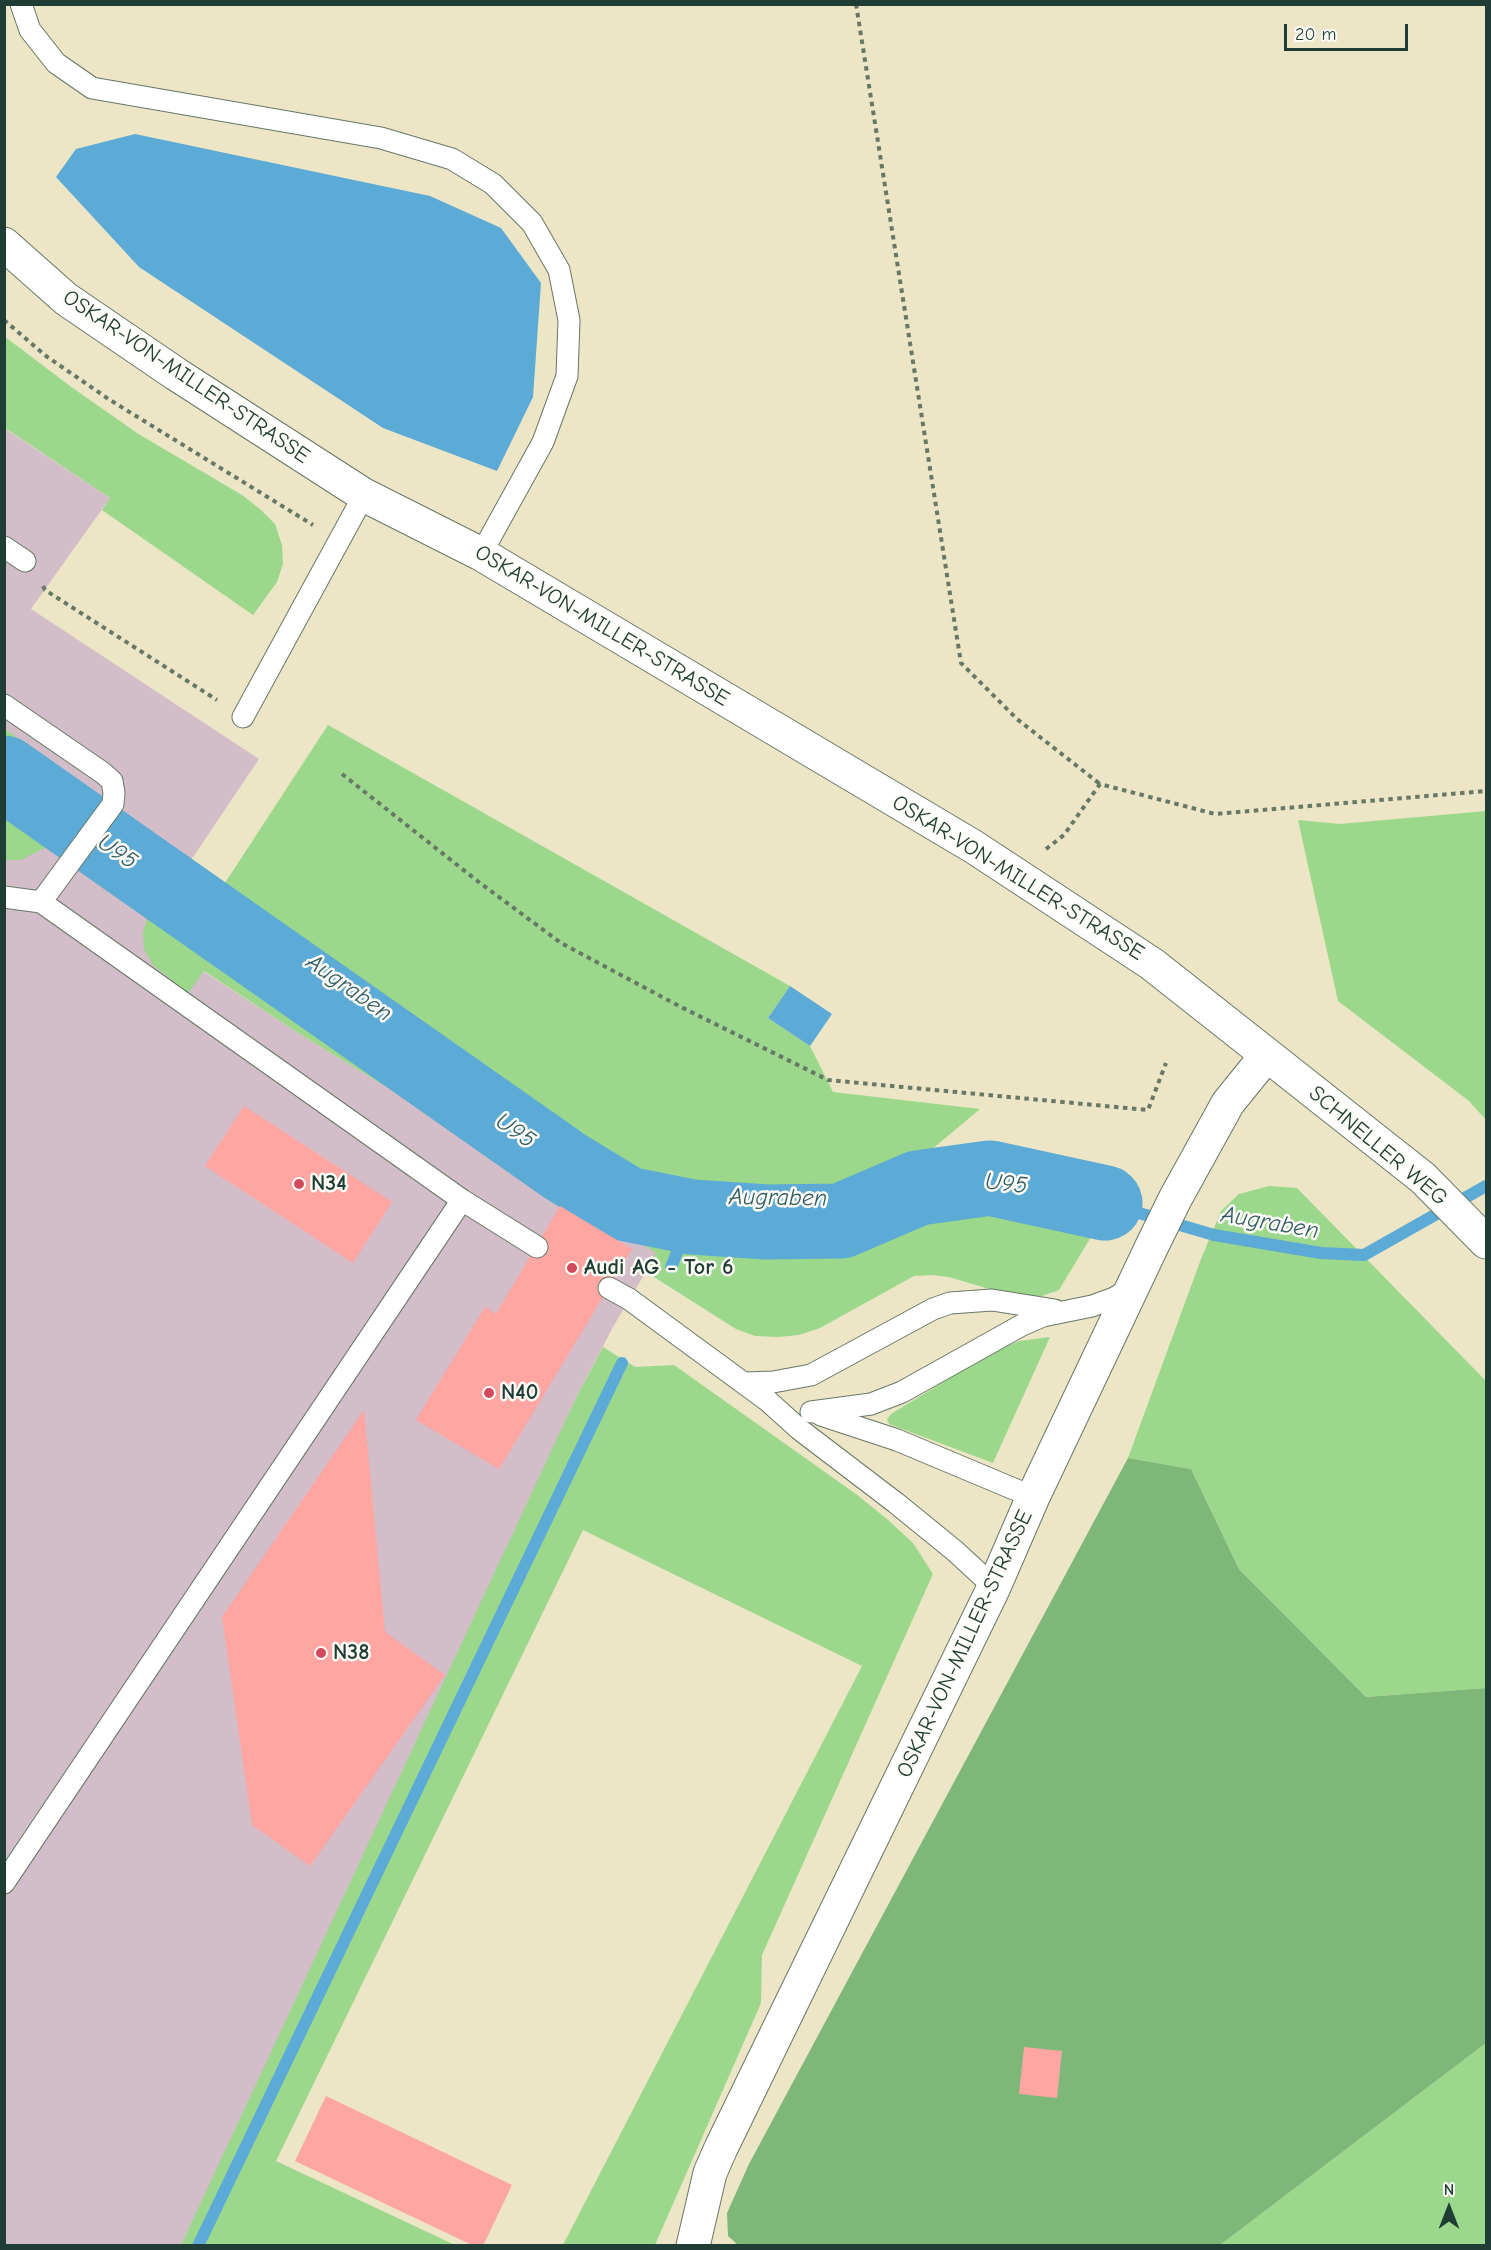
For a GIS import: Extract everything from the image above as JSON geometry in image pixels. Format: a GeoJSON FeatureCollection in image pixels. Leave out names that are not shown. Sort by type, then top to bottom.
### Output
{"type":"FeatureCollection","features":[{"type":"Feature","properties":{"kind":"main road","name":"OSKAR-VON-MILLER-STRASSE"},"geometry":{"type":"LineString","coordinates":[[4,244],[66,299],[176,374],[364,495],[481,554],[964,840],[1152,964],[1266,1056],[1228,1103],[1152,1246],[1033,1497],[994,1587],[721,2148],[710,2174],[693,2246]]}},
{"type":"Feature","properties":{"kind":"main road","name":"SCHNELLER WEG"},"geometry":{"type":"LineString","coordinates":[[1266,1056],[1424,1179],[1483,1238]]}},
{"type":"Feature","properties":{"kind":"lane"},"geometry":{"type":"LineString","coordinates":[[21,4],[30,30],[56,63],[92,88],[381,138],[452,159],[493,183],[532,223],[560,270],[569,320],[567,376],[543,442],[481,554]]}},
{"type":"Feature","properties":{"kind":"lane"},"geometry":{"type":"LineString","coordinates":[[243,717],[364,495]]}},
{"type":"Feature","properties":{"kind":"lane"},"geometry":{"type":"LineString","coordinates":[[4,547],[25,561]]}},
{"type":"Feature","properties":{"kind":"lane"},"geometry":{"type":"LineString","coordinates":[[4,705],[112,781],[113,804],[41,902]]}},
{"type":"Feature","properties":{"kind":"lane"},"geometry":{"type":"LineString","coordinates":[[4,897],[41,902],[462,1200],[537,1246]]}},
{"type":"Feature","properties":{"kind":"lane"},"geometry":{"type":"LineString","coordinates":[[4,1883],[462,1200]]}},
{"type":"Feature","properties":{"kind":"lane"},"geometry":{"type":"LineString","coordinates":[[609,1287],[745,1383],[799,1429],[955,1551],[994,1587]]}},
{"type":"Feature","properties":{"kind":"lane"},"geometry":{"type":"LineString","coordinates":[[811,1413],[872,1404],[902,1392],[1022,1325],[1043,1316],[1092,1306],[1114,1298],[1133,1287]]}},
{"type":"Feature","properties":{"kind":"lane"},"geometry":{"type":"LineString","coordinates":[[745,1383],[773,1382],[811,1375],[933,1309],[950,1303],[992,1300],[1064,1311]]}},
{"type":"Feature","properties":{"kind":"lane"},"geometry":{"type":"LineString","coordinates":[[768,1401],[897,1440],[1033,1497]]}},
{"type":"Feature","properties":{"kind":"path"},"geometry":{"type":"LineString","coordinates":[[856,4],[960,663],[1017,719],[1100,784],[1215,814],[1486,791]]}},
{"type":"Feature","properties":{"kind":"path"},"geometry":{"type":"LineString","coordinates":[[4,320],[46,356],[110,400],[340,542]]}},
{"type":"Feature","properties":{"kind":"path"},"geometry":{"type":"LineString","coordinates":[[45,590],[243,717]]}},
{"type":"Feature","properties":{"kind":"path"},"geometry":{"type":"LineString","coordinates":[[342,774],[480,883],[561,943],[679,1006],[828,1080],[1148,1110],[1166,1063]]}},
{"type":"Feature","properties":{"kind":"path"},"geometry":{"type":"LineString","coordinates":[[1016,874],[1064,835],[1100,784]]}},
{"type":"Feature","properties":{"kind":"shaded area"},"geometry":{"type":"Polygon","coordinates":[[[4,428],[110,498],[31,609],[259,759],[191,860],[147,919],[203,971],[292,1029],[657,1253],[613,1327],[575,1400],[377,1845],[181,2245],[5,2245],[4,428]]]}},
{"type":"Feature","properties":{"kind":"green space"},"geometry":{"type":"Polygon","coordinates":[[[4,336],[137,433],[242,495],[275,524],[282,545],[283,564],[277,582],[253,615],[102,510],[110,498],[5,428],[4,336]]]}},
{"type":"Feature","properties":{"kind":"green space"},"geometry":{"type":"Polygon","coordinates":[[[328,725],[790,986],[768,1018],[810,1046],[833,1092],[980,1109],[844,1223],[995,1189],[1103,1217],[1059,1290],[1039,1297],[1006,1294],[949,1277],[914,1276],[820,1328],[799,1335],[755,1336],[736,1329],[646,1272],[656,1253],[292,1029],[204,971],[188,993],[153,965],[144,949],[143,932],[147,919],[191,860],[225,883],[328,725]]]}},
{"type":"Feature","properties":{"kind":"green space"},"geometry":{"type":"Polygon","coordinates":[[[5,729],[90,788],[47,847],[21,860],[5,860],[5,729]]]}},
{"type":"Feature","properties":{"kind":"green space"},"geometry":{"type":"Polygon","coordinates":[[[1486,811],[1486,1120],[1469,1101],[1338,1001],[1298,820],[1340,824],[1486,811]]]}},
{"type":"Feature","properties":{"kind":"green space"},"geometry":{"type":"Polygon","coordinates":[[[1269,1186],[1297,1188],[1486,1381],[1486,1688],[1366,1697],[1239,1569],[1191,1469],[1128,1458],[1201,1259],[1221,1211],[1239,1194],[1269,1186]]]}},
{"type":"Feature","properties":{"kind":"green space"},"geometry":{"type":"Polygon","coordinates":[[[1050,1337],[993,1463],[889,1424],[887,1419],[891,1414],[996,1350],[1020,1341],[1050,1337]]]}},
{"type":"Feature","properties":{"kind":"green space"},"geometry":{"type":"Polygon","coordinates":[[[603,1347],[635,1367],[674,1365],[856,1494],[887,1519],[913,1543],[933,1574],[762,1955],[761,2003],[655,2245],[563,2245],[862,1666],[583,1530],[276,2161],[455,2245],[181,2245],[575,1400],[603,1347]]]}},
{"type":"Feature","properties":{"kind":"green space"},"geometry":{"type":"Polygon","coordinates":[[[1128,1458],[1191,1469],[1239,1569],[1366,1697],[1486,1688],[1486,2043],[1220,2245],[738,2245],[728,2236],[727,2213],[749,2164],[1128,1458]]]}},
{"type":"Feature","properties":{"kind":"green space"},"geometry":{"type":"Polygon","coordinates":[[[1486,2043],[1486,2245],[1220,2245],[1486,2043]]]}},
{"type":"Feature","properties":{"kind":"water"},"geometry":{"type":"Polygon","coordinates":[[[135,134],[430,196],[501,228],[541,283],[533,397],[497,471],[383,428],[139,267],[56,177],[76,149],[135,134]]]}},
{"type":"Feature","properties":{"kind":"water"},"geometry":{"type":"Polygon","coordinates":[[[790,986],[832,1014],[810,1046],[768,1018],[790,986]]]}},
{"type":"Feature","properties":{"kind":"building","name":"N34"},"geometry":{"type":"Polygon","coordinates":[[[244,1106],[392,1202],[353,1263],[205,1166],[244,1106]]]}},
{"type":"Feature","properties":{"kind":"building"},"geometry":{"type":"Polygon","coordinates":[[[560,1206],[632,1249],[499,1469],[416,1420],[485,1307],[496,1314],[560,1206]]]}},
{"type":"Feature","properties":{"kind":"building","name":"N38"},"geometry":{"type":"Polygon","coordinates":[[[364,1410],[385,1632],[445,1675],[310,1866],[252,1825],[222,1617],[364,1410]]]}},
{"type":"Feature","properties":{"kind":"building"},"geometry":{"type":"Polygon","coordinates":[[[1024,2047],[1062,2051],[1057,2098],[1019,2094],[1024,2047]]]}},
{"type":"Feature","properties":{"kind":"building"},"geometry":{"type":"Polygon","coordinates":[[[326,2096],[512,2185],[483,2246],[474,2246],[295,2161],[326,2096]]]}},
{"type":"Feature","properties":{"kind":"waterway","name":"Augraben"},"geometry":{"type":"LineString","coordinates":[[4,770],[69,815]]}},
{"type":"Feature","properties":{"kind":"waterway","name":"Augraben"},"geometry":{"type":"LineString","coordinates":[[4,773],[566,1167],[627,1204],[692,1217],[767,1222],[841,1221],[918,1188],[990,1178],[1105,1203]]}},
{"type":"Feature","properties":{"kind":"waterway","name":"Augraben"},"geometry":{"type":"LineString","coordinates":[[171,887],[566,1167],[627,1204],[692,1217],[767,1222],[841,1221],[918,1188],[990,1178],[1105,1203],[1214,1235],[1321,1253],[1364,1255],[1486,1186]]}},
{"type":"Feature","properties":{"kind":"waterway"},"geometry":{"type":"LineString","coordinates":[[671,1267],[692,1217]]}},
{"type":"Feature","properties":{"kind":"waterway"},"geometry":{"type":"LineString","coordinates":[[198,2246],[622,1363]]}},
{"type":"Feature","properties":{"kind":"place","name":"N34"},"geometry":{"type":"Point","coordinates":[299,1184]}},
{"type":"Feature","properties":{"kind":"place","name":"Audi AG - Tor 6"},"geometry":{"type":"Point","coordinates":[572,1268]}},
{"type":"Feature","properties":{"kind":"place","name":"N40"},"geometry":{"type":"Point","coordinates":[489,1393]}},
{"type":"Feature","properties":{"kind":"place","name":"N38"},"geometry":{"type":"Point","coordinates":[321,1653]}},
{"type":"Feature","properties":{"kind":"water label","name":"U95"},"geometry":{"type":"Point","coordinates":[117,852]}},
{"type":"Feature","properties":{"kind":"water label","name":"U95"},"geometry":{"type":"Point","coordinates":[515,1131]}},
{"type":"Feature","properties":{"kind":"water label","name":"U95"},"geometry":{"type":"Point","coordinates":[1006,1184]}}]}
